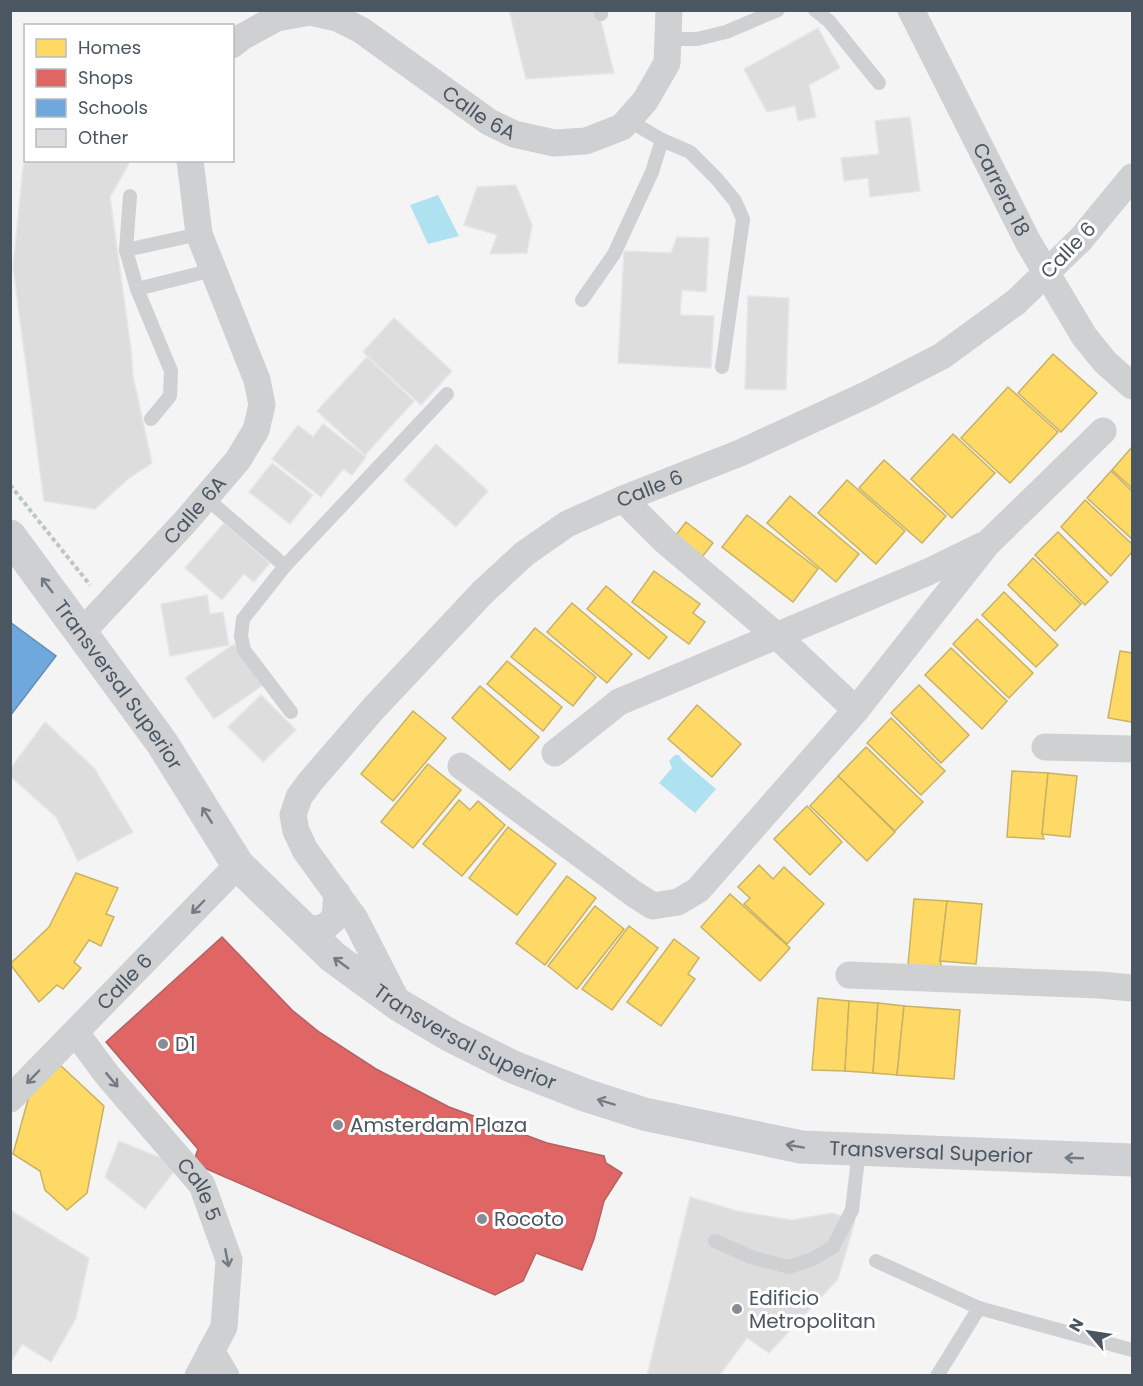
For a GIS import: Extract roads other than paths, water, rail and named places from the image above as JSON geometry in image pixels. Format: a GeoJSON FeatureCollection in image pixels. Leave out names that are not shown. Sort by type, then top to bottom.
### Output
{"type":"FeatureCollection","features":[{"type":"Feature","properties":{"kind":"main road","name":"Transversal Superior"},"geometry":{"type":"LineString","coordinates":[[10,536],[162,743],[238,865],[333,957],[399,1005],[451,1035],[513,1067],[585,1095],[644,1114],[801,1147],[1132,1160]]}},
{"type":"Feature","properties":{"kind":"street","name":"Calle 6A"},"geometry":{"type":"LineString","coordinates":[[234,44],[277,18],[310,12],[337,18],[361,30],[489,123],[514,134],[554,143],[586,141],[622,127],[645,101],[667,63],[669,10]]}},
{"type":"Feature","properties":{"kind":"street","name":"Carrera 18"},"geometry":{"type":"LineString","coordinates":[[911,10],[1028,242],[1084,336],[1105,362],[1132,386]]}},
{"type":"Feature","properties":{"kind":"street","name":"Calle 6A"},"geometry":{"type":"LineString","coordinates":[[82,632],[206,498],[244,450],[256,430],[262,405],[257,380],[199,234],[190,162]]}},
{"type":"Feature","properties":{"kind":"street","name":"Calle 6"},"geometry":{"type":"LineString","coordinates":[[399,1005],[355,919],[305,850],[296,831],[293,815],[304,790],[373,709],[482,593],[524,554],[567,524],[622,499],[740,453],[868,394],[942,356],[1016,302],[1081,239],[1132,177]]}},
{"type":"Feature","properties":{"kind":"street"},"geometry":{"type":"LineString","coordinates":[[460,766],[653,906],[678,902],[698,890],[856,710],[988,543],[1102,431]]}},
{"type":"Feature","properties":{"kind":"street"},"geometry":{"type":"LineString","coordinates":[[622,499],[665,541],[777,636],[856,710]]}},
{"type":"Feature","properties":{"kind":"street"},"geometry":{"type":"LineString","coordinates":[[555,753],[619,702],[928,572],[988,543]]}},
{"type":"Feature","properties":{"kind":"street"},"geometry":{"type":"LineString","coordinates":[[1046,747],[1132,749]]}},
{"type":"Feature","properties":{"kind":"street","name":"Calle 6"},"geometry":{"type":"LineString","coordinates":[[10,1100],[238,865]]}},
{"type":"Feature","properties":{"kind":"street"},"geometry":{"type":"LineString","coordinates":[[306,932],[325,927],[334,918],[337,893]]}},
{"type":"Feature","properties":{"kind":"street"},"geometry":{"type":"LineString","coordinates":[[849,975],[1132,988]]}},
{"type":"Feature","properties":{"kind":"street","name":"Calle 5"},"geometry":{"type":"LineString","coordinates":[[76,1033],[108,1076],[202,1185],[229,1260],[224,1327],[198,1376]]}},
{"type":"Feature","properties":{"kind":"street"},"geometry":{"type":"LineString","coordinates":[[211,1351],[226,1376]]}},
{"type":"Feature","properties":{"kind":"lane"},"geometry":{"type":"LineString","coordinates":[[668,39],[697,39],[726,32],[778,10]]}},
{"type":"Feature","properties":{"kind":"lane"},"geometry":{"type":"LineString","coordinates":[[815,10],[829,21],[879,83]]}},
{"type":"Feature","properties":{"kind":"lane"},"geometry":{"type":"LineString","coordinates":[[628,120],[662,140],[690,152],[735,201],[743,219],[722,367]]}},
{"type":"Feature","properties":{"kind":"lane"},"geometry":{"type":"LineString","coordinates":[[582,300],[614,254],[652,172],[662,140]]}},
{"type":"Feature","properties":{"kind":"lane"},"geometry":{"type":"LineString","coordinates":[[130,196],[126,250],[137,290],[171,370],[170,396],[151,419]]}},
{"type":"Feature","properties":{"kind":"lane"},"geometry":{"type":"LineString","coordinates":[[126,250],[199,234]]}},
{"type":"Feature","properties":{"kind":"lane"},"geometry":{"type":"LineString","coordinates":[[137,290],[213,270]]}},
{"type":"Feature","properties":{"kind":"lane"},"geometry":{"type":"LineString","coordinates":[[291,712],[244,650],[241,636],[243,619],[285,566],[447,394]]}},
{"type":"Feature","properties":{"kind":"lane"},"geometry":{"type":"LineString","coordinates":[[206,498],[285,566]]}},
{"type":"Feature","properties":{"kind":"lane"},"geometry":{"type":"LineString","coordinates":[[716,1241],[751,1257],[789,1267],[833,1247],[852,1210],[859,1150]]}},
{"type":"Feature","properties":{"kind":"lane"},"geometry":{"type":"LineString","coordinates":[[876,1261],[979,1308],[1132,1350]]}},
{"type":"Feature","properties":{"kind":"lane"},"geometry":{"type":"LineString","coordinates":[[937,1376],[979,1308]]}},
{"type":"Feature","properties":{"kind":"water"},"geometry":{"type":"Polygon","coordinates":[[[438,195],[459,236],[428,244],[410,205],[438,195]]]}},
{"type":"Feature","properties":{"kind":"water"},"geometry":{"type":"Polygon","coordinates":[[[675,755],[679,755],[716,789],[695,813],[659,783],[672,768],[669,761],[675,755]]]}},
{"type":"Feature","properties":{"kind":"place","name":"D1"},"geometry":{"type":"Point","coordinates":[163,1044]}},
{"type":"Feature","properties":{"kind":"place","name":"Amsterdam Plaza"},"geometry":{"type":"Point","coordinates":[338,1125]}},
{"type":"Feature","properties":{"kind":"place","name":"Rocoto"},"geometry":{"type":"Point","coordinates":[482,1219]}},
{"type":"Feature","properties":{"kind":"place","name":"Edificio Metropolitan"},"geometry":{"type":"Point","coordinates":[737,1309]}}]}
